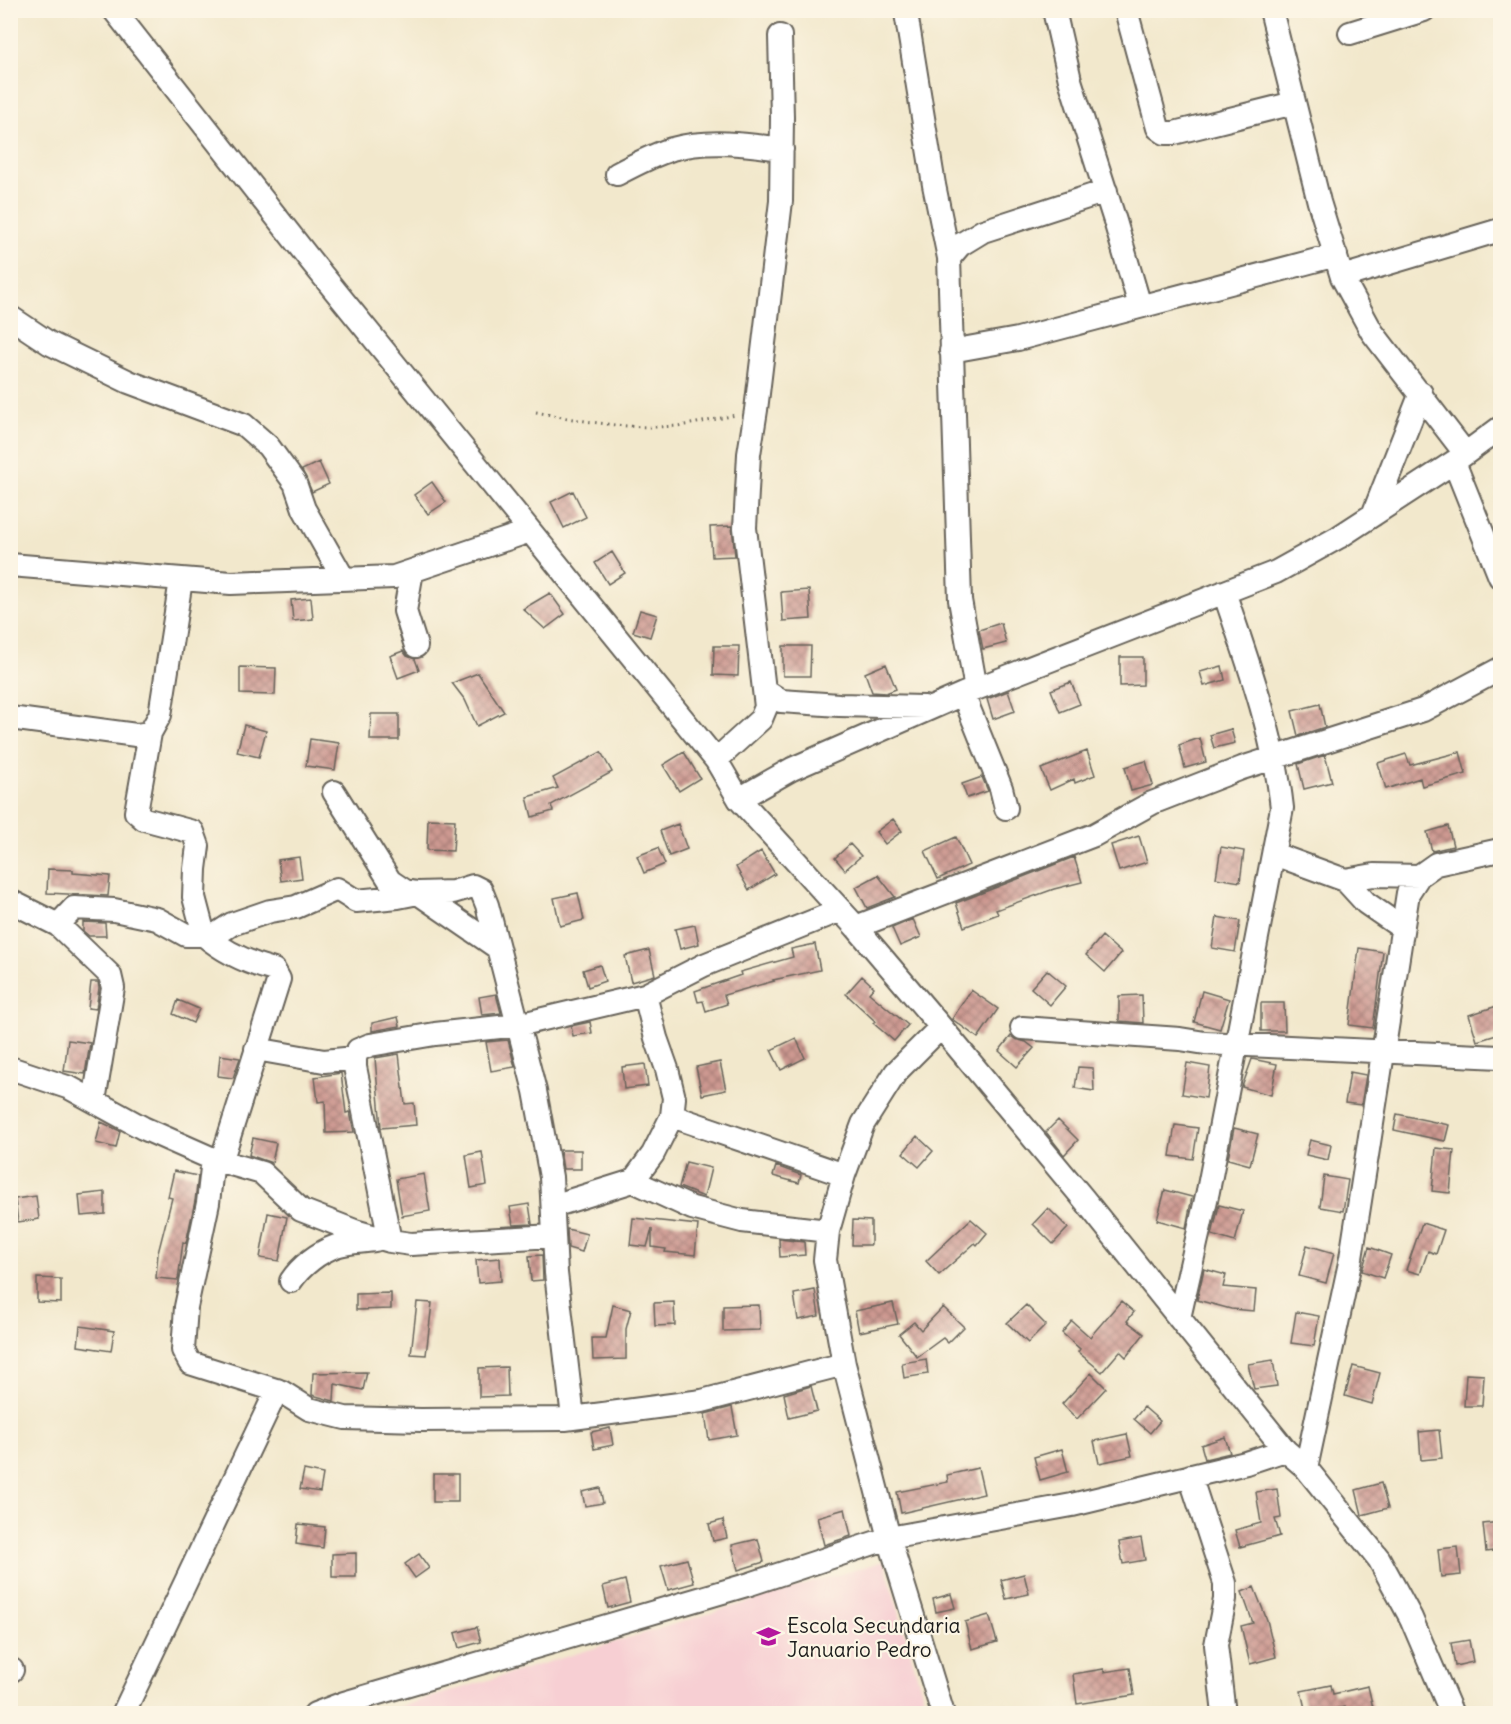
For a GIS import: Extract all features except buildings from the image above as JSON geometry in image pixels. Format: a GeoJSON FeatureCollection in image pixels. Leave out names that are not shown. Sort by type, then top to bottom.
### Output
{"type":"FeatureCollection","features":[{"type":"Feature","properties":{"kind":"street"},"geometry":{"type":"LineString","coordinates":[[114,10],[311,261],[716,760],[739,799],[856,927],[941,1027],[1285,1450],[1306,1468],[1379,1559],[1411,1618],[1452,1713]]}},
{"type":"Feature","properties":{"kind":"street"},"geometry":{"type":"LineString","coordinates":[[1054,10],[1070,80],[1140,306]]}},
{"type":"Feature","properties":{"kind":"street"},"geometry":{"type":"LineString","coordinates":[[1126,10],[1158,128],[1165,133],[1174,133],[1294,103]]}},
{"type":"Feature","properties":{"kind":"street"},"geometry":{"type":"LineString","coordinates":[[1271,10],[1319,202],[1342,277],[1372,332],[1420,393],[1460,457],[1500,576]]}},
{"type":"Feature","properties":{"kind":"street"},"geometry":{"type":"LineString","coordinates":[[1350,33],[1424,10]]}},
{"type":"Feature","properties":{"kind":"street"},"geometry":{"type":"LineString","coordinates":[[906,13],[934,185],[949,258],[960,600],[970,691],[1006,808]]}},
{"type":"Feature","properties":{"kind":"street"},"geometry":{"type":"LineString","coordinates":[[716,760],[761,719],[766,707],[745,528],[749,454],[781,201],[780,36]]}},
{"type":"Feature","properties":{"kind":"street"},"geometry":{"type":"LineString","coordinates":[[617,174],[670,150],[696,144],[734,143],[782,149]]}},
{"type":"Feature","properties":{"kind":"street"},"geometry":{"type":"LineString","coordinates":[[949,258],[960,245],[983,231],[1106,191]]}},
{"type":"Feature","properties":{"kind":"street"},"geometry":{"type":"LineString","coordinates":[[1342,277],[1500,230]]}},
{"type":"Feature","properties":{"kind":"street"},"geometry":{"type":"LineString","coordinates":[[951,351],[1018,339],[1336,255]]}},
{"type":"Feature","properties":{"kind":"street"},"geometry":{"type":"LineString","coordinates":[[10,317],[49,343],[129,382],[244,425],[268,446],[295,483],[304,509],[343,578]]}},
{"type":"Feature","properties":{"kind":"street"},"geometry":{"type":"LineString","coordinates":[[1373,515],[1420,393]]}},
{"type":"Feature","properties":{"kind":"street"},"geometry":{"type":"LineString","coordinates":[[739,799],[792,769],[970,691],[1276,572],[1373,515],[1500,428]]}},
{"type":"Feature","properties":{"kind":"street"},"geometry":{"type":"LineString","coordinates":[[10,565],[231,583],[394,578],[530,531]]}},
{"type":"Feature","properties":{"kind":"street"},"geometry":{"type":"LineString","coordinates":[[412,571],[405,611],[416,646]]}},
{"type":"Feature","properties":{"kind":"street"},"geometry":{"type":"LineString","coordinates":[[181,580],[160,715],[150,733],[136,812],[144,819],[193,832],[198,846],[194,897],[206,937]]}},
{"type":"Feature","properties":{"kind":"street"},"geometry":{"type":"LineString","coordinates":[[1179,1318],[1208,1191],[1282,808],[1274,756],[1247,661],[1224,592]]}},
{"type":"Feature","properties":{"kind":"street"},"geometry":{"type":"LineString","coordinates":[[856,927],[1094,836],[1152,803],[1274,756],[1423,710],[1500,669]]}},
{"type":"Feature","properties":{"kind":"street"},"geometry":{"type":"LineString","coordinates":[[764,690],[781,701],[934,707]]}},
{"type":"Feature","properties":{"kind":"street"},"geometry":{"type":"LineString","coordinates":[[10,718],[136,735],[150,733]]}},
{"type":"Feature","properties":{"kind":"street"},"geometry":{"type":"LineString","coordinates":[[334,792],[390,881],[405,891],[418,893],[498,948]]}},
{"type":"Feature","properties":{"kind":"street"},"geometry":{"type":"LineString","coordinates":[[1306,1468],[1351,1258],[1408,893],[1419,876],[1436,864],[1500,850]]}},
{"type":"Feature","properties":{"kind":"street"},"geometry":{"type":"LineString","coordinates":[[1274,854],[1345,880],[1366,903],[1402,928]]}},
{"type":"Feature","properties":{"kind":"street"},"geometry":{"type":"LineString","coordinates":[[1345,880],[1374,874],[1419,876]]}},
{"type":"Feature","properties":{"kind":"street"},"geometry":{"type":"LineString","coordinates":[[206,937],[232,924],[270,910],[296,907],[337,889],[356,901],[418,893],[453,892],[473,886],[481,890],[487,905],[535,1091],[551,1177],[553,1236],[573,1418]]}},
{"type":"Feature","properties":{"kind":"street"},"geometry":{"type":"LineString","coordinates":[[10,901],[58,925],[110,975],[113,988],[94,1101]]}},
{"type":"Feature","properties":{"kind":"street"},"geometry":{"type":"LineString","coordinates":[[58,925],[74,908],[114,910],[157,919],[186,934],[206,937],[222,949],[252,964],[273,970],[279,979],[217,1160],[186,1307],[183,1350],[190,1363],[277,1390],[309,1410],[345,1418],[432,1420],[573,1418],[702,1401],[844,1364]]}},
{"type":"Feature","properties":{"kind":"street"},"geometry":{"type":"LineString","coordinates":[[386,1240],[355,1058],[358,1050],[370,1045],[435,1034],[518,1025],[645,995],[704,965],[840,910]]}},
{"type":"Feature","properties":{"kind":"street"},"geometry":{"type":"LineString","coordinates":[[553,1206],[633,1181],[653,1154],[672,1116],[674,1098],[668,1069],[656,1038],[645,995]]}},
{"type":"Feature","properties":{"kind":"street"},"geometry":{"type":"LineString","coordinates":[[941,1027],[896,1072],[862,1124],[843,1174],[828,1231],[825,1260],[844,1364],[890,1538],[943,1713]]}},
{"type":"Feature","properties":{"kind":"street"},"geometry":{"type":"LineString","coordinates":[[1022,1028],[1236,1045],[1500,1057]]}},
{"type":"Feature","properties":{"kind":"street"},"geometry":{"type":"LineString","coordinates":[[256,1049],[324,1062],[355,1058]]}},
{"type":"Feature","properties":{"kind":"street"},"geometry":{"type":"LineString","coordinates":[[10,1089],[22,1082],[20,1072],[70,1088],[143,1128],[217,1160],[262,1173],[301,1210],[355,1231],[386,1240],[411,1244],[553,1236]]}},
{"type":"Feature","properties":{"kind":"street"},"geometry":{"type":"LineString","coordinates":[[672,1116],[843,1174]]}},
{"type":"Feature","properties":{"kind":"street"},"geometry":{"type":"LineString","coordinates":[[633,1181],[692,1208],[742,1221],[828,1231]]}},
{"type":"Feature","properties":{"kind":"street"},"geometry":{"type":"LineString","coordinates":[[291,1281],[298,1271],[312,1260],[337,1246],[386,1240]]}},
{"type":"Feature","properties":{"kind":"street"},"geometry":{"type":"LineString","coordinates":[[123,1713],[277,1390]]}},
{"type":"Feature","properties":{"kind":"street"},"geometry":{"type":"LineString","coordinates":[[315,1713],[750,1584],[890,1538],[1072,1505],[1246,1463],[1285,1450]]}},
{"type":"Feature","properties":{"kind":"street"},"geometry":{"type":"LineString","coordinates":[[1190,1476],[1225,1583],[1225,1599],[1216,1646],[1224,1713]]}},
{"type":"Feature","properties":{"kind":"path"},"geometry":{"type":"LineString","coordinates":[[536,412],[589,422],[658,427],[703,422],[756,410]]}},
{"type":"Feature","properties":{"kind":"shaded area","name":"Escola Secundaria Januario Pedro"},"geometry":{"type":"Polygon","coordinates":[[[884,1561],[928,1713],[379,1713],[884,1561]]]}},
{"type":"Feature","properties":{"kind":"place","name":"Escola Secundaria Januario Pedro"},"geometry":{"type":"Point","coordinates":[769,1637]}}]}
